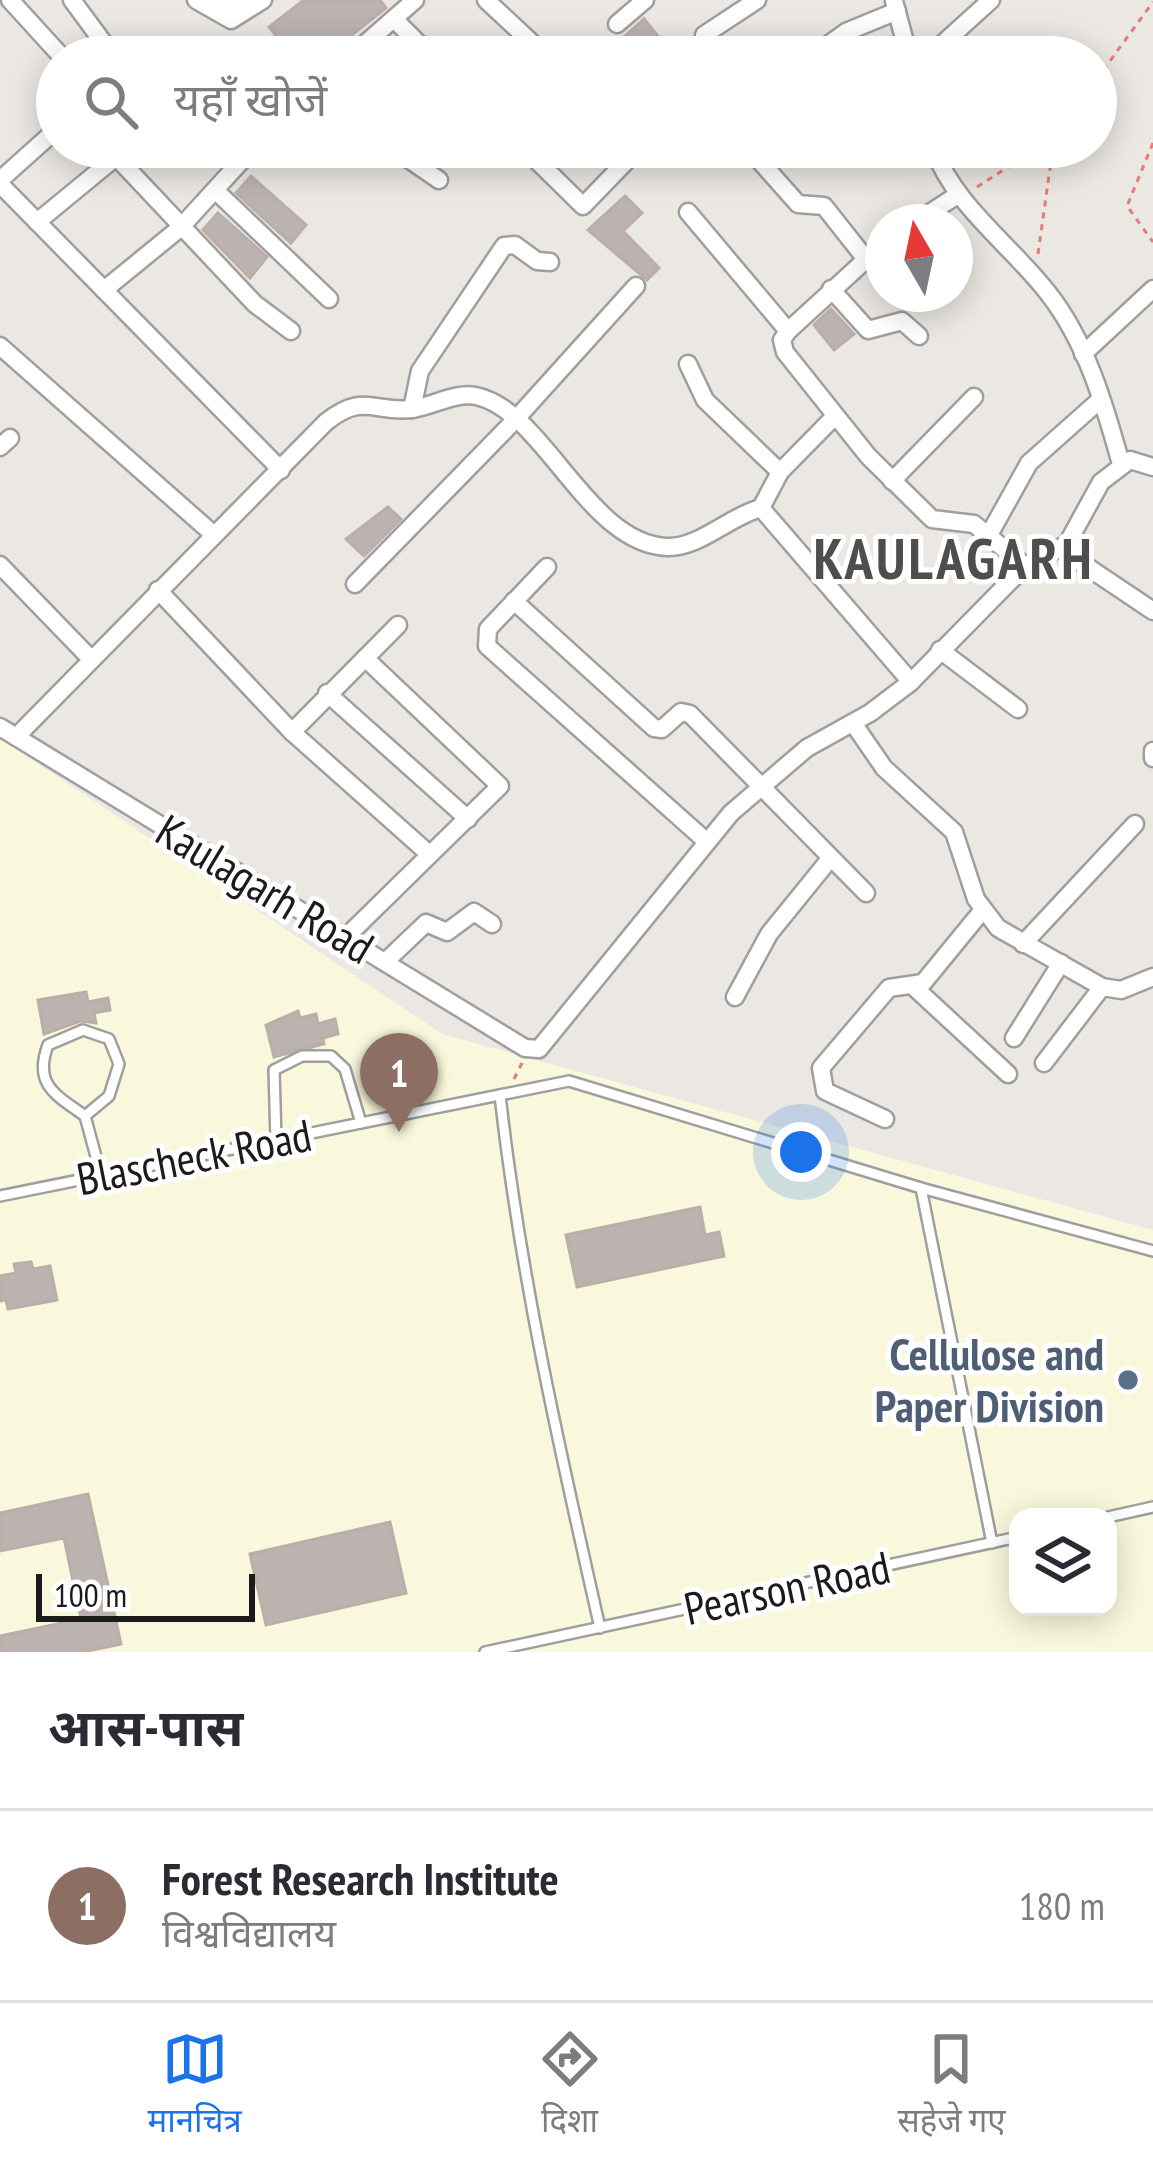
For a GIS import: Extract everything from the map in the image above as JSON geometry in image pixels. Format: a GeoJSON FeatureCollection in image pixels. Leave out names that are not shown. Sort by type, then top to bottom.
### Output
{"type":"FeatureCollection","features":[{"type":"Feature","properties":{"kind":"street"},"geometry":{"type":"LineString","coordinates":[[10,0],[43,36]]}},
{"type":"Feature","properties":{"kind":"street"},"geometry":{"type":"LineString","coordinates":[[72,0],[99,36]]}},
{"type":"Feature","properties":{"kind":"street"},"geometry":{"type":"LineString","coordinates":[[196,0],[230,20],[263,0]]}},
{"type":"Feature","properties":{"kind":"street"},"geometry":{"type":"LineString","coordinates":[[221,0],[228,5],[241,0]]}},
{"type":"Feature","properties":{"kind":"street"},"geometry":{"type":"LineString","coordinates":[[486,0],[525,36]]}},
{"type":"Feature","properties":{"kind":"street"},"geometry":{"type":"LineString","coordinates":[[617,24],[645,0]]}},
{"type":"Feature","properties":{"kind":"street"},"geometry":{"type":"LineString","coordinates":[[704,34],[757,0]]}},
{"type":"Feature","properties":{"kind":"street"},"geometry":{"type":"LineString","coordinates":[[951,36],[991,0]]}},
{"type":"Feature","properties":{"kind":"street"},"geometry":{"type":"LineString","coordinates":[[374,36],[412,1]]}},
{"type":"Feature","properties":{"kind":"street"},"geometry":{"type":"LineString","coordinates":[[840,36],[895,5],[903,36]]}},
{"type":"Feature","properties":{"kind":"street"},"geometry":{"type":"LineString","coordinates":[[394,19],[411,36]]}},
{"type":"Feature","properties":{"kind":"street"},"geometry":{"type":"LineString","coordinates":[[36,149],[0,182],[281,470]]}},
{"type":"Feature","properties":{"kind":"street"},"geometry":{"type":"LineString","coordinates":[[37,222],[95,168]]}},
{"type":"Feature","properties":{"kind":"street"},"geometry":{"type":"LineString","coordinates":[[126,168],[255,304],[291,332]]}},
{"type":"Feature","properties":{"kind":"street"},"geometry":{"type":"LineString","coordinates":[[104,290],[180,228],[235,168]]}},
{"type":"Feature","properties":{"kind":"street"},"geometry":{"type":"LineString","coordinates":[[422,168],[439,180]]}},
{"type":"Feature","properties":{"kind":"street"},"geometry":{"type":"LineString","coordinates":[[548,168],[584,206],[620,168]]}},
{"type":"Feature","properties":{"kind":"street"},"geometry":{"type":"LineString","coordinates":[[766,168],[798,204],[824,206],[865,258],[788,331],[782,340],[785,352],[834,418],[932,519],[974,524],[1024,566]]}},
{"type":"Feature","properties":{"kind":"street"},"geometry":{"type":"LineString","coordinates":[[945,168],[959,194],[1062,311],[1101,399],[1121,464]]}},
{"type":"Feature","properties":{"kind":"street"},"geometry":{"type":"LineString","coordinates":[[215,190],[329,299]]}},
{"type":"Feature","properties":{"kind":"street"},"geometry":{"type":"LineString","coordinates":[[944,204],[959,194]]}},
{"type":"Feature","properties":{"kind":"street"},"geometry":{"type":"LineString","coordinates":[[688,212],[788,331]]}},
{"type":"Feature","properties":{"kind":"street"},"geometry":{"type":"LineString","coordinates":[[412,409],[420,370],[504,246],[515,245],[536,261],[550,262]]}},
{"type":"Feature","properties":{"kind":"street"},"geometry":{"type":"LineString","coordinates":[[355,584],[515,420],[636,286]]}},
{"type":"Feature","properties":{"kind":"street"},"geometry":{"type":"LineString","coordinates":[[831,289],[868,330],[902,321],[919,336]]}},
{"type":"Feature","properties":{"kind":"street"},"geometry":{"type":"LineString","coordinates":[[1083,354],[1153,289]]}},
{"type":"Feature","properties":{"kind":"street"},"geometry":{"type":"LineString","coordinates":[[0,346],[213,534]]}},
{"type":"Feature","properties":{"kind":"street"},"geometry":{"type":"LineString","coordinates":[[688,364],[706,400],[780,472]]}},
{"type":"Feature","properties":{"kind":"street"},"geometry":{"type":"LineString","coordinates":[[8,732],[339,412],[369,403],[412,409],[473,395],[515,420],[602,513],[646,544],[682,546],[761,508],[780,472],[834,418]]}},
{"type":"Feature","properties":{"kind":"street"},"geometry":{"type":"LineString","coordinates":[[892,481],[974,397]]}},
{"type":"Feature","properties":{"kind":"street"},"geometry":{"type":"LineString","coordinates":[[990,533],[1029,463],[1101,399]]}},
{"type":"Feature","properties":{"kind":"street"},"geometry":{"type":"LineString","coordinates":[[532,1050],[544,1044],[706,841],[763,783],[911,682],[1024,566],[1067,544],[1082,510],[1121,464],[1137,460],[1153,467]]}},
{"type":"Feature","properties":{"kind":"street"},"geometry":{"type":"LineString","coordinates":[[761,508],[911,682]]}},
{"type":"Feature","properties":{"kind":"street"},"geometry":{"type":"LineString","coordinates":[[1067,544],[1080,562],[1153,610]]}},
{"type":"Feature","properties":{"kind":"street"},"geometry":{"type":"LineString","coordinates":[[0,565],[88,657]]}},
{"type":"Feature","properties":{"kind":"street"},"geometry":{"type":"LineString","coordinates":[[548,566],[488,629],[485,640],[490,651],[706,841]]}},
{"type":"Feature","properties":{"kind":"street"},"geometry":{"type":"LineString","coordinates":[[158,590],[292,732],[428,853]]}},
{"type":"Feature","properties":{"kind":"street"},"geometry":{"type":"LineString","coordinates":[[514,602],[654,728],[662,729],[685,711],[763,783],[830,860],[866,892]]}},
{"type":"Feature","properties":{"kind":"street"},"geometry":{"type":"LineString","coordinates":[[292,732],[398,625]]}},
{"type":"Feature","properties":{"kind":"street"},"geometry":{"type":"LineString","coordinates":[[940,650],[1018,709]]}},
{"type":"Feature","properties":{"kind":"street"},"geometry":{"type":"LineString","coordinates":[[345,938],[428,853],[498,792],[499,783],[365,658]]}},
{"type":"Feature","properties":{"kind":"street"},"geometry":{"type":"LineString","coordinates":[[327,693],[467,819]]}},
{"type":"Feature","properties":{"kind":"street"},"geometry":{"type":"LineString","coordinates":[[853,722],[884,768],[954,832],[982,910],[1023,944],[1102,987],[1121,990],[1153,977]]}},
{"type":"Feature","properties":{"kind":"street","name":"Kaulagarh Road"},"geometry":{"type":"LineString","coordinates":[[8,732],[532,1050]]}},
{"type":"Feature","properties":{"kind":"street"},"geometry":{"type":"LineString","coordinates":[[1023,944],[1135,824]]}},
{"type":"Feature","properties":{"kind":"street"},"geometry":{"type":"LineString","coordinates":[[735,997],[769,934],[830,860]]}},
{"type":"Feature","properties":{"kind":"street"},"geometry":{"type":"LineString","coordinates":[[885,1119],[825,1090],[821,1068],[889,988],[914,987],[929,977],[982,910]]}},
{"type":"Feature","properties":{"kind":"street"},"geometry":{"type":"LineString","coordinates":[[385,962],[426,923],[447,932],[474,912],[492,924]]}},
{"type":"Feature","properties":{"kind":"street"},"geometry":{"type":"LineString","coordinates":[[1014,1038],[1061,963]]}},
{"type":"Feature","properties":{"kind":"street"},"geometry":{"type":"LineString","coordinates":[[914,987],[1008,1074]]}},
{"type":"Feature","properties":{"kind":"street"},"geometry":{"type":"LineString","coordinates":[[1044,1063],[1102,987]]}},
{"type":"Feature","properties":{"kind":"lane"},"geometry":{"type":"LineString","coordinates":[[85,1117],[109,1096],[119,1075],[114,1045],[90,1030],[52,1040],[42,1073],[52,1094],[85,1117],[101,1175]]}},
{"type":"Feature","properties":{"kind":"lane"},"geometry":{"type":"LineString","coordinates":[[277,1140],[272,1078],[279,1064],[302,1056],[324,1054],[345,1069],[361,1123]]}},
{"type":"Feature","properties":{"kind":"lane","name":"Blascheck Road"},"geometry":{"type":"LineString","coordinates":[[0,1196],[569,1081],[921,1188],[1153,1251]]}},
{"type":"Feature","properties":{"kind":"lane"},"geometry":{"type":"LineString","coordinates":[[505,1094],[510,1188],[548,1398],[600,1628]]}},
{"type":"Feature","properties":{"kind":"lane"},"geometry":{"type":"LineString","coordinates":[[921,1188],[992,1543]]}},
{"type":"Feature","properties":{"kind":"lane"},"geometry":{"type":"LineString","coordinates":[[1117,1515],[1153,1507]]}},
{"type":"Feature","properties":{"kind":"lane","name":"Pearson Road"},"geometry":{"type":"LineString","coordinates":[[485,1652],[1009,1540]]}},
{"type":"Feature","properties":{"kind":"path"},"geometry":{"type":"LineString","coordinates":[[1117,51],[1153,2]]}},
{"type":"Feature","properties":{"kind":"path"},"geometry":{"type":"LineString","coordinates":[[1153,143],[1126,206],[1153,242]]}},
{"type":"Feature","properties":{"kind":"path"},"geometry":{"type":"LineString","coordinates":[[959,194],[1003,168]]}},
{"type":"Feature","properties":{"kind":"path"},"geometry":{"type":"LineString","coordinates":[[1032,272],[1049,168]]}},
{"type":"Feature","properties":{"kind":"path"},"geometry":{"type":"LineString","coordinates":[[505,1094],[532,1050]]}},
{"type":"Feature","properties":{"kind":"shaded area"},"geometry":{"type":"Polygon","coordinates":[[[0,738],[442,1034],[1153,1230],[1153,1652],[0,1652],[0,738]]]}},
{"type":"Feature","properties":{"kind":"building"},"geometry":{"type":"Polygon","coordinates":[[[304,0],[380,0],[386,8],[351,36],[276,36],[269,27],[304,0]]]}},
{"type":"Feature","properties":{"kind":"building"},"geometry":{"type":"Polygon","coordinates":[[[644,19],[658,36],[625,36],[644,19]]]}},
{"type":"Feature","properties":{"kind":"building"},"geometry":{"type":"Polygon","coordinates":[[[251,176],[306,225],[291,243],[236,193],[251,176]]]}},
{"type":"Feature","properties":{"kind":"building"},"geometry":{"type":"Polygon","coordinates":[[[625,196],[642,213],[623,231],[659,268],[647,280],[588,230],[625,196]]]}},
{"type":"Feature","properties":{"kind":"building"},"geometry":{"type":"Polygon","coordinates":[[[218,213],[267,257],[250,278],[203,230],[218,213]]]}},
{"type":"Feature","properties":{"kind":"building"},"geometry":{"type":"Polygon","coordinates":[[[831,309],[854,334],[834,350],[814,325],[831,309]]]}},
{"type":"Feature","properties":{"kind":"building"},"geometry":{"type":"Polygon","coordinates":[[[388,507],[401,519],[364,556],[346,539],[388,507]]]}},
{"type":"Feature","properties":{"kind":"building"},"geometry":{"type":"Polygon","coordinates":[[[86,992],[88,1002],[108,998],[110,1010],[94,1013],[96,1023],[81,1021],[44,1034],[38,1000],[86,992]]]}},
{"type":"Feature","properties":{"kind":"building"},"geometry":{"type":"Polygon","coordinates":[[[298,1011],[300,1018],[316,1014],[318,1024],[335,1019],[338,1034],[323,1038],[324,1044],[274,1057],[266,1025],[298,1011]]]}},
{"type":"Feature","properties":{"kind":"building"},"geometry":{"type":"Polygon","coordinates":[[[700,1207],[705,1235],[719,1232],[724,1256],[577,1287],[566,1235],[700,1207]]]}},
{"type":"Feature","properties":{"kind":"building"},"geometry":{"type":"Polygon","coordinates":[[[31,1262],[33,1269],[50,1266],[57,1300],[8,1309],[6,1300],[0,1301],[0,1276],[16,1273],[14,1264],[31,1262]]]}},
{"type":"Feature","properties":{"kind":"building"},"geometry":{"type":"Polygon","coordinates":[[[88,1494],[121,1644],[83,1652],[0,1652],[0,1636],[81,1619],[64,1538],[0,1551],[0,1513],[88,1494]]]}},
{"type":"Feature","properties":{"kind":"building"},"geometry":{"type":"Polygon","coordinates":[[[390,1522],[406,1593],[266,1625],[250,1554],[390,1522]]]}},
{"type":"Feature","properties":{"kind":"place","name":"Forest Research Institute"},"geometry":{"type":"Point","coordinates":[399,1132]}},
{"type":"Feature","properties":{"kind":"place","name":"Cellulose and Paper Division"},"geometry":{"type":"Point","coordinates":[1128,1380]}},
{"type":"Feature","properties":{"kind":"district","name":"KAULAGARH"},"geometry":{"type":"Point","coordinates":[954,559]}}]}
